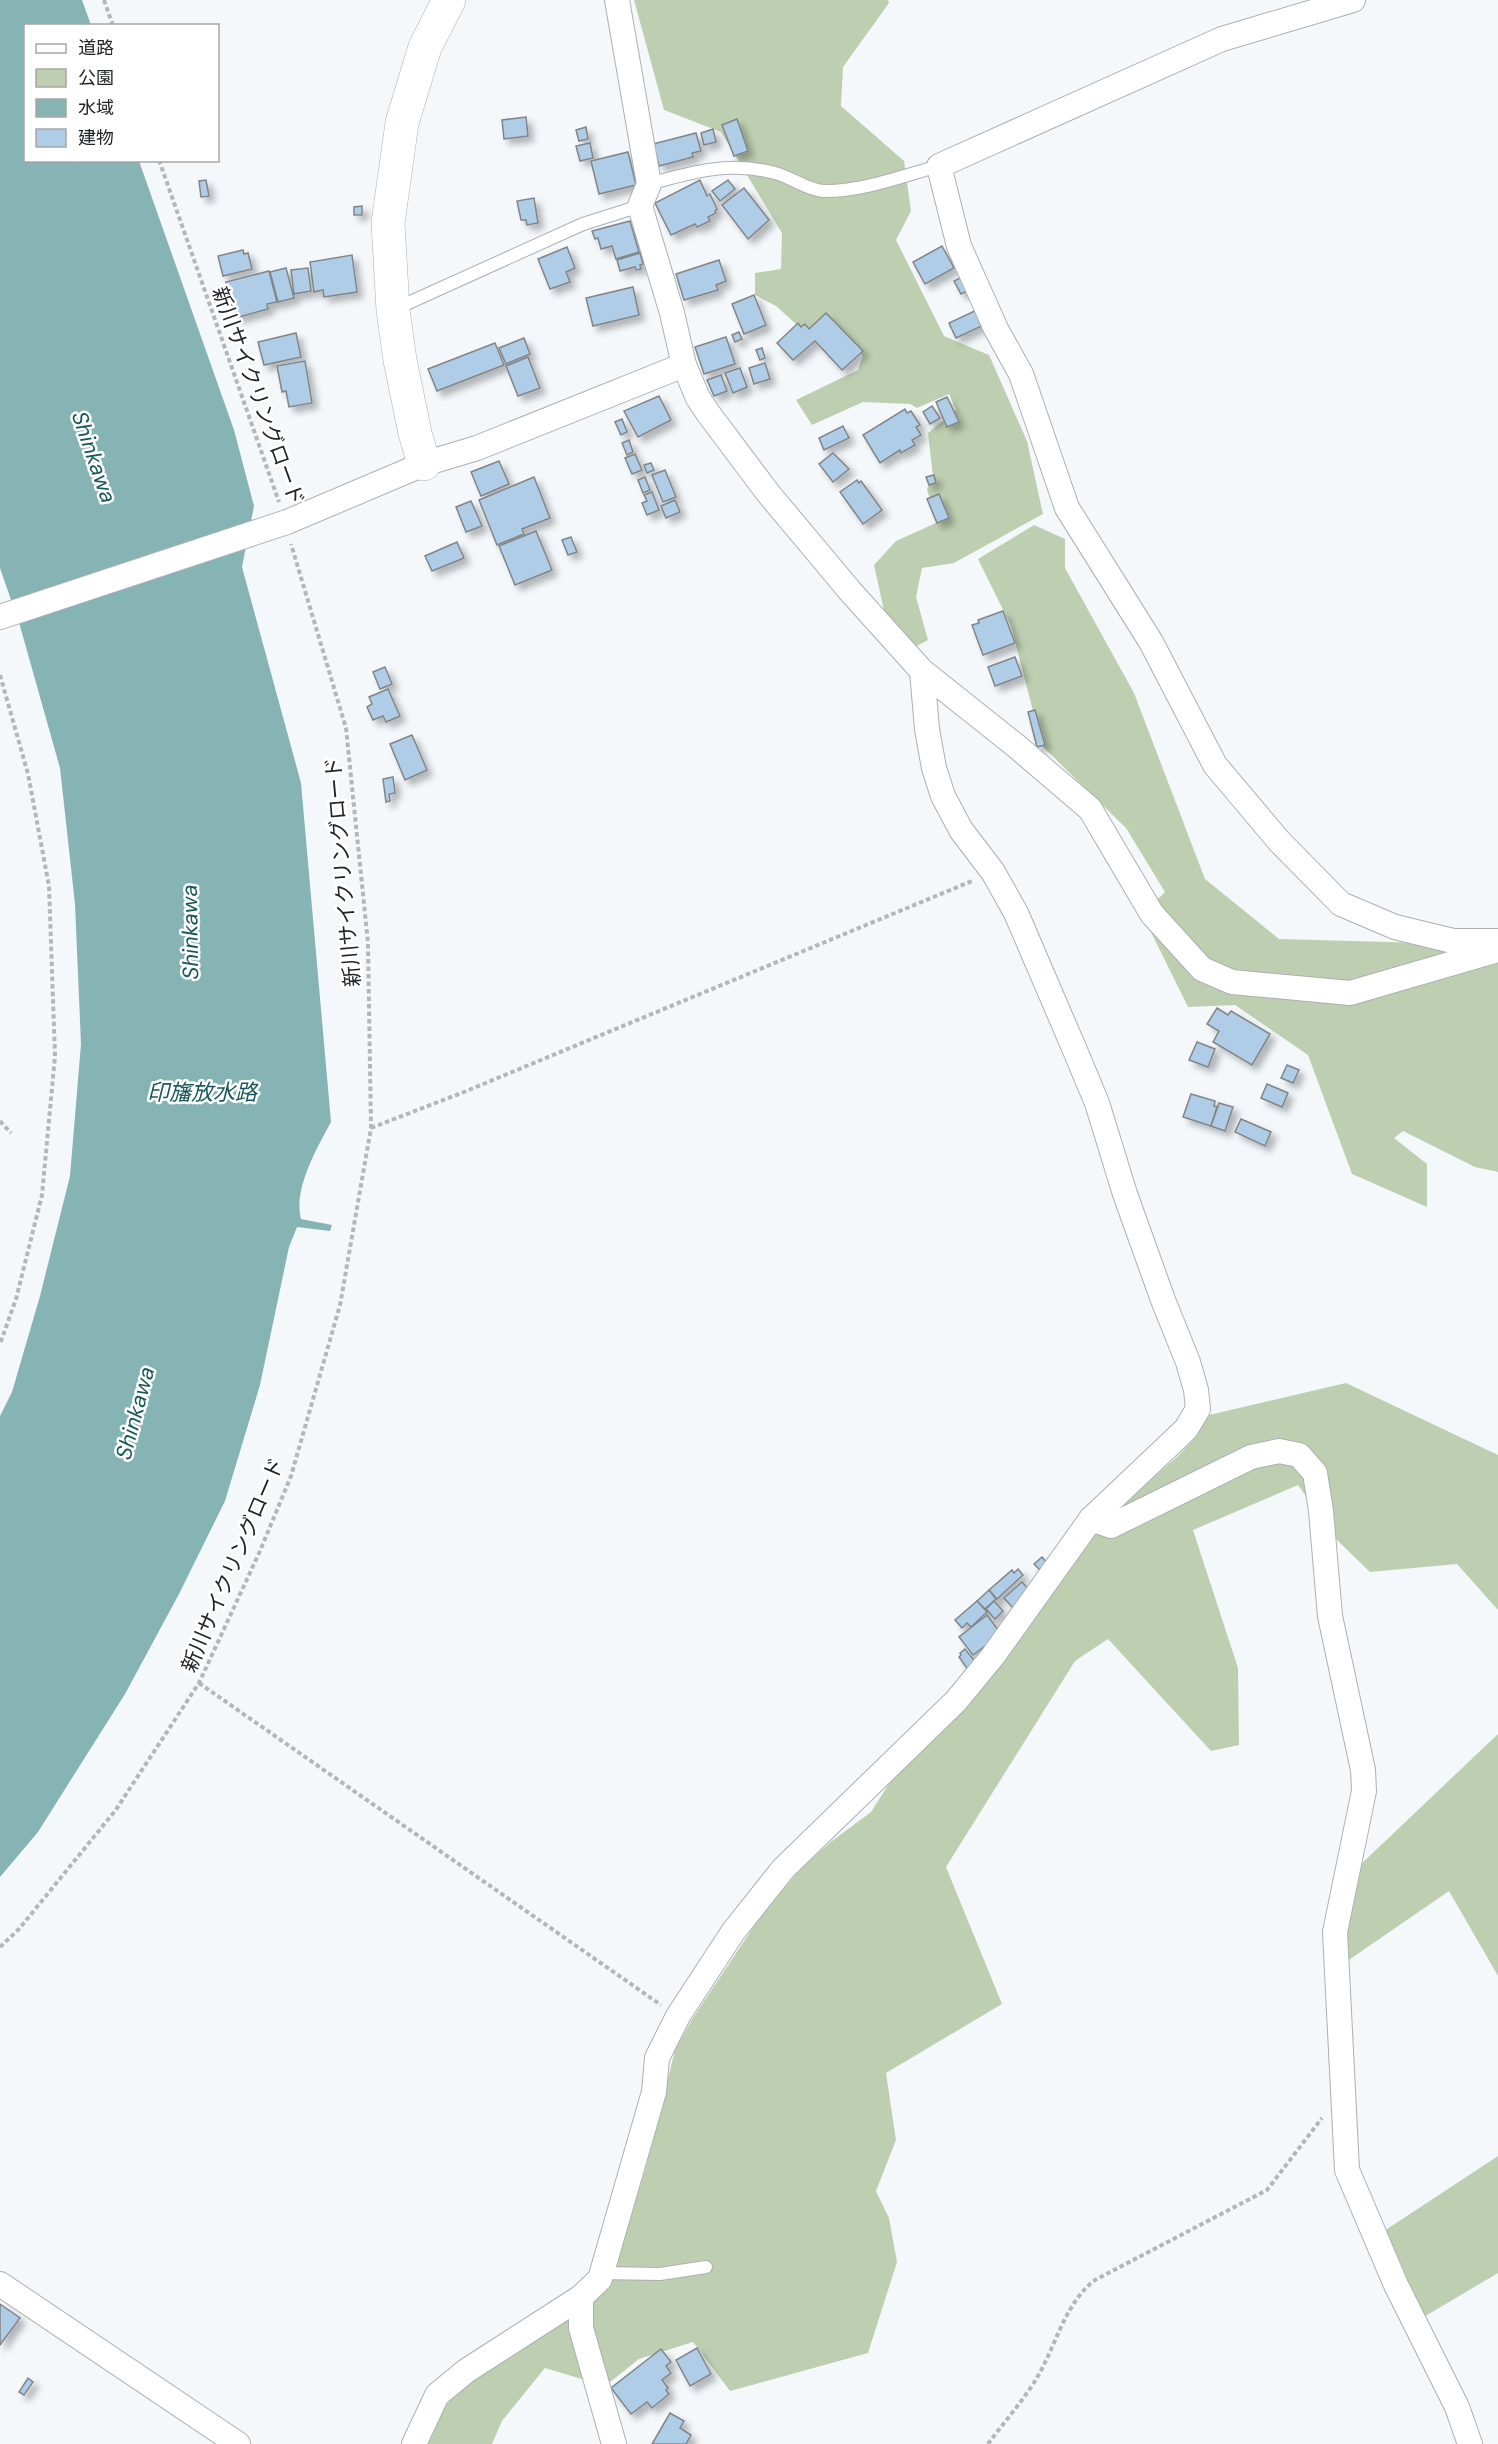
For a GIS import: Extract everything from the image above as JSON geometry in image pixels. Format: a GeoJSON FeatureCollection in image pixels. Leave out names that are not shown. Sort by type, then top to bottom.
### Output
{"type":"FeatureCollection","features":[{"type":"Feature","properties":{"kind":"street"},"geometry":{"type":"LineString","coordinates":[[424,464],[415,433],[393,310],[388,223],[402,123],[425,47],[449,0]]}},
{"type":"Feature","properties":{"kind":"street"},"geometry":{"type":"LineString","coordinates":[[617,0],[649,184],[640,207],[672,314],[684,365],[698,398],[768,493],[850,591],[922,671],[1015,745],[1090,809],[1152,914],[1202,969],[1232,982],[1350,993],[1498,950]]}},
{"type":"Feature","properties":{"kind":"street"},"geometry":{"type":"LineString","coordinates":[[1353,0],[1222,39],[939,166],[959,246],[996,329],[1021,374],[1067,508],[1152,642],[1215,765],[1279,841],[1341,904],[1395,927],[1453,941],[1498,941]]}},
{"type":"Feature","properties":{"kind":"street"},"geometry":{"type":"LineString","coordinates":[[0,617],[287,522],[424,464],[477,448],[684,365]]}},
{"type":"Feature","properties":{"kind":"street"},"geometry":{"type":"LineString","coordinates":[[414,2444],[437,2395],[465,2371],[581,2297],[600,2279],[654,2092],[657,2058],[678,2016],[733,1932],[783,1869],[956,1701],[993,1656],[1091,1519],[1186,1429],[1198,1409],[1196,1390],[1188,1362],[1125,1194],[1114,1152],[1097,1103],[1016,913],[993,872],[961,830],[943,796],[934,768],[927,729],[922,671]]}},
{"type":"Feature","properties":{"kind":"street"},"geometry":{"type":"LineString","coordinates":[[1091,1519],[1111,1526],[1251,1457],[1279,1451],[1299,1455],[1315,1473],[1321,1511],[1330,1616],[1363,1770],[1364,1791],[1335,1932],[1347,2170],[1396,2285],[1457,2407],[1470,2444]]}},
{"type":"Feature","properties":{"kind":"street"},"geometry":{"type":"LineString","coordinates":[[0,2284],[238,2444]]}},
{"type":"Feature","properties":{"kind":"street"},"geometry":{"type":"LineString","coordinates":[[581,2297],[581,2328],[614,2444]]}},
{"type":"Feature","properties":{"kind":"lane"},"geometry":{"type":"LineString","coordinates":[[649,184],[705,168],[751,169],[776,173],[820,191],[852,188],[939,166]]}},
{"type":"Feature","properties":{"kind":"lane"},"geometry":{"type":"LineString","coordinates":[[393,310],[583,224],[640,207]]}},
{"type":"Feature","properties":{"kind":"lane"},"geometry":{"type":"LineString","coordinates":[[602,2273],[660,2274],[706,2267]]}},
{"type":"Feature","properties":{"kind":"path"},"geometry":{"type":"LineString","coordinates":[[104,0],[112,24]]}},
{"type":"Feature","properties":{"kind":"path","name":"新川サイクリングロード"},"geometry":{"type":"LineString","coordinates":[[0,1947],[25,1921],[115,1811],[199,1683],[260,1551],[291,1476],[340,1305],[371,1128],[368,943],[346,728],[291,546],[287,522],[227,360],[160,162]]}},
{"type":"Feature","properties":{"kind":"path"},"geometry":{"type":"LineString","coordinates":[[0,675],[28,774],[49,886],[56,1056],[42,1195],[16,1299],[0,1344]]}},
{"type":"Feature","properties":{"kind":"path"},"geometry":{"type":"LineString","coordinates":[[371,1128],[464,1092],[993,872]]}},
{"type":"Feature","properties":{"kind":"path"},"geometry":{"type":"LineString","coordinates":[[0,1121],[11,1133]]}},
{"type":"Feature","properties":{"kind":"path"},"geometry":{"type":"LineString","coordinates":[[199,1683],[678,2016]]}},
{"type":"Feature","properties":{"kind":"path"},"geometry":{"type":"LineString","coordinates":[[988,2444],[1037,2377],[1076,2299],[1086,2287],[1095,2280],[1267,2190],[1330,2106],[1342,2100]]}},
{"type":"Feature","properties":{"kind":"green space"},"geometry":{"type":"Polygon","coordinates":[[[634,0],[888,0],[889,3],[843,67],[841,106],[904,161],[911,211],[896,240],[944,336],[989,355],[1027,441],[1043,514],[954,563],[922,568],[916,597],[928,640],[913,648],[886,620],[874,565],[896,541],[936,523],[927,489],[933,477],[928,433],[956,410],[949,394],[917,408],[910,404],[863,402],[812,425],[796,400],[858,370],[863,356],[829,316],[806,333],[776,306],[755,295],[755,273],[781,269],[782,233],[721,132],[664,110],[634,0]]]}},
{"type":"Feature","properties":{"kind":"green space"},"geometry":{"type":"Polygon","coordinates":[[[1034,525],[1065,539],[1065,568],[1134,693],[1205,879],[1279,939],[1498,945],[1498,1172],[1475,1167],[1403,1131],[1394,1138],[1427,1164],[1427,1207],[1352,1174],[1308,1055],[1235,1005],[1188,1007],[1142,914],[1165,892],[1126,828],[1042,746],[1011,626],[978,559],[1034,525]]]}},
{"type":"Feature","properties":{"kind":"green space"},"geometry":{"type":"Polygon","coordinates":[[[1346,1383],[1498,1455],[1498,1610],[1457,1564],[1370,1572],[1337,1540],[1298,1485],[1193,1530],[1238,1668],[1239,1745],[1211,1751],[1108,1639],[1075,1661],[946,1867],[1002,2004],[886,2073],[896,2140],[876,2191],[889,2218],[897,2262],[868,2353],[730,2391],[693,2342],[639,2359],[605,2386],[545,2368],[502,2421],[492,2444],[427,2444],[443,2409],[461,2387],[611,2282],[646,2167],[675,2050],[691,2021],[762,1914],[802,1867],[871,1812],[892,1779],[1069,1562],[1114,1512],[1178,1456],[1193,1440],[1209,1415],[1346,1383]]]}},
{"type":"Feature","properties":{"kind":"green space"},"geometry":{"type":"Polygon","coordinates":[[[1498,1734],[1498,1976],[1449,1891],[1346,1962],[1344,1934],[1359,1866],[1498,1734]]]}},
{"type":"Feature","properties":{"kind":"green space"},"geometry":{"type":"Polygon","coordinates":[[[1498,2156],[1498,2273],[1422,2318],[1381,2233],[1498,2156]]]}},
{"type":"Feature","properties":{"kind":"water","name":"印旛放水路"},"geometry":{"type":"Polygon","coordinates":[[[0,0],[82,0],[91,24],[24,24],[24,162],[139,162],[234,430],[254,506],[242,567],[301,783],[331,1122],[303,1182],[299,1207],[301,1219],[332,1225],[330,1231],[297,1227],[289,1247],[260,1385],[225,1501],[179,1594],[125,1694],[38,1832],[0,1877],[0,1416],[12,1392],[40,1296],[70,1176],[81,1044],[75,904],[60,768],[20,626],[0,568],[0,0]]]}},
{"type":"Feature","properties":{"kind":"building"},"geometry":{"type":"Polygon","coordinates":[[[526,117],[528,136],[504,139],[502,120],[526,117]]]}},
{"type":"Feature","properties":{"kind":"building"},"geometry":{"type":"Polygon","coordinates":[[[737,119],[748,151],[734,156],[722,125],[737,119]]]}},
{"type":"Feature","properties":{"kind":"building"},"geometry":{"type":"Polygon","coordinates":[[[586,127],[588,139],[579,141],[576,130],[586,127]]]}},
{"type":"Feature","properties":{"kind":"building"},"geometry":{"type":"Polygon","coordinates":[[[713,129],[716,142],[704,145],[701,133],[713,129]]]}},
{"type":"Feature","properties":{"kind":"building"},"geometry":{"type":"Polygon","coordinates":[[[696,133],[701,151],[692,153],[693,157],[659,166],[653,144],[696,133]]]}},
{"type":"Feature","properties":{"kind":"building"},"geometry":{"type":"Polygon","coordinates":[[[590,143],[593,158],[580,161],[576,146],[590,143]]]}},
{"type":"Feature","properties":{"kind":"building"},"geometry":{"type":"Polygon","coordinates":[[[628,152],[636,185],[599,194],[591,161],[628,152]]]}},
{"type":"Feature","properties":{"kind":"building"},"geometry":{"type":"Polygon","coordinates":[[[206,180],[209,196],[201,197],[199,181],[206,180]]]}},
{"type":"Feature","properties":{"kind":"building"},"geometry":{"type":"Polygon","coordinates":[[[700,180],[707,196],[710,194],[717,209],[716,213],[708,217],[710,221],[697,227],[695,224],[671,235],[655,203],[700,180]]]}},
{"type":"Feature","properties":{"kind":"building"},"geometry":{"type":"Polygon","coordinates":[[[728,180],[735,189],[720,201],[712,191],[728,180]]]}},
{"type":"Feature","properties":{"kind":"building"},"geometry":{"type":"Polygon","coordinates":[[[744,188],[769,220],[748,239],[722,205],[744,188]]]}},
{"type":"Feature","properties":{"kind":"building"},"geometry":{"type":"Polygon","coordinates":[[[534,198],[538,223],[527,225],[526,220],[521,220],[517,201],[534,198]]]}},
{"type":"Feature","properties":{"kind":"building"},"geometry":{"type":"Polygon","coordinates":[[[362,206],[362,215],[354,215],[354,207],[362,206]]]}},
{"type":"Feature","properties":{"kind":"building"},"geometry":{"type":"Polygon","coordinates":[[[630,221],[639,252],[616,259],[612,246],[601,249],[598,238],[595,239],[592,231],[630,221]]]}},
{"type":"Feature","properties":{"kind":"building"},"geometry":{"type":"Polygon","coordinates":[[[942,246],[954,268],[925,284],[913,262],[942,246]]]}},
{"type":"Feature","properties":{"kind":"building"},"geometry":{"type":"Polygon","coordinates":[[[567,247],[575,268],[566,272],[570,282],[550,289],[538,259],[567,247]]]}},
{"type":"Feature","properties":{"kind":"building"},"geometry":{"type":"Polygon","coordinates":[[[243,250],[244,254],[248,253],[252,269],[223,276],[218,256],[243,250]]]}},
{"type":"Feature","properties":{"kind":"building"},"geometry":{"type":"Polygon","coordinates":[[[640,253],[643,264],[640,265],[641,269],[636,270],[635,267],[620,271],[617,260],[640,253]]]}},
{"type":"Feature","properties":{"kind":"building"},"geometry":{"type":"Polygon","coordinates":[[[352,255],[357,292],[324,297],[323,290],[314,292],[310,262],[352,255]]]}},
{"type":"Feature","properties":{"kind":"building"},"geometry":{"type":"Polygon","coordinates":[[[719,260],[726,281],[716,285],[718,290],[684,300],[676,274],[719,260]]]}},
{"type":"Feature","properties":{"kind":"building"},"geometry":{"type":"Polygon","coordinates":[[[286,268],[294,298],[278,302],[270,272],[286,268]]]}},
{"type":"Feature","properties":{"kind":"building"},"geometry":{"type":"Polygon","coordinates":[[[308,268],[311,291],[294,294],[291,270],[308,268]]]}},
{"type":"Feature","properties":{"kind":"building"},"geometry":{"type":"Polygon","coordinates":[[[269,271],[277,302],[267,304],[268,309],[235,318],[226,282],[269,271]]]}},
{"type":"Feature","properties":{"kind":"building"},"geometry":{"type":"Polygon","coordinates":[[[962,277],[969,290],[961,294],[954,281],[962,277]]]}},
{"type":"Feature","properties":{"kind":"building"},"geometry":{"type":"Polygon","coordinates":[[[633,287],[639,315],[593,326],[586,298],[633,287]]]}},
{"type":"Feature","properties":{"kind":"building"},"geometry":{"type":"Polygon","coordinates":[[[754,295],[766,325],[744,334],[732,304],[754,295]]]}},
{"type":"Feature","properties":{"kind":"building"},"geometry":{"type":"Polygon","coordinates":[[[981,308],[988,323],[956,338],[949,323],[981,308]]]}},
{"type":"Feature","properties":{"kind":"building"},"geometry":{"type":"Polygon","coordinates":[[[826,313],[863,351],[842,370],[815,341],[793,360],[777,343],[798,323],[801,327],[805,324],[809,329],[826,313]]]}},
{"type":"Feature","properties":{"kind":"building"},"geometry":{"type":"Polygon","coordinates":[[[739,332],[742,339],[735,342],[732,335],[739,332]]]}},
{"type":"Feature","properties":{"kind":"building"},"geometry":{"type":"Polygon","coordinates":[[[296,333],[301,357],[264,365],[258,342],[296,333]]]}},
{"type":"Feature","properties":{"kind":"building"},"geometry":{"type":"Polygon","coordinates":[[[726,337],[735,364],[704,374],[695,347],[726,337]]]}},
{"type":"Feature","properties":{"kind":"building"},"geometry":{"type":"Polygon","coordinates":[[[524,338],[530,354],[506,364],[499,348],[524,338]]]}},
{"type":"Feature","properties":{"kind":"building"},"geometry":{"type":"Polygon","coordinates":[[[495,343],[504,365],[437,391],[428,369],[495,343]]]}},
{"type":"Feature","properties":{"kind":"building"},"geometry":{"type":"Polygon","coordinates":[[[762,348],[765,358],[760,360],[756,350],[762,348]]]}},
{"type":"Feature","properties":{"kind":"building"},"geometry":{"type":"Polygon","coordinates":[[[528,357],[540,388],[518,396],[506,366],[528,357]]]}},
{"type":"Feature","properties":{"kind":"building"},"geometry":{"type":"Polygon","coordinates":[[[305,361],[312,403],[289,407],[286,391],[282,392],[277,366],[305,361]]]}},
{"type":"Feature","properties":{"kind":"building"},"geometry":{"type":"Polygon","coordinates":[[[765,363],[770,379],[754,384],[749,368],[765,363]]]}},
{"type":"Feature","properties":{"kind":"building"},"geometry":{"type":"Polygon","coordinates":[[[740,368],[747,387],[733,393],[725,373],[740,368]]]}},
{"type":"Feature","properties":{"kind":"building"},"geometry":{"type":"Polygon","coordinates":[[[721,375],[727,391],[714,396],[707,380],[721,375]]]}},
{"type":"Feature","properties":{"kind":"building"},"geometry":{"type":"Polygon","coordinates":[[[659,396],[671,420],[638,437],[624,411],[659,396]]]}},
{"type":"Feature","properties":{"kind":"building"},"geometry":{"type":"Polygon","coordinates":[[[947,397],[959,422],[947,427],[936,402],[947,397]]]}},
{"type":"Feature","properties":{"kind":"building"},"geometry":{"type":"Polygon","coordinates":[[[932,406],[940,418],[930,424],[923,412],[932,406]]]}},
{"type":"Feature","properties":{"kind":"building"},"geometry":{"type":"Polygon","coordinates":[[[905,409],[907,413],[911,411],[920,425],[916,427],[921,435],[912,440],[915,445],[901,453],[900,450],[880,463],[863,435],[905,409]]]}},
{"type":"Feature","properties":{"kind":"building"},"geometry":{"type":"Polygon","coordinates":[[[622,419],[627,432],[621,435],[615,422],[622,419]]]}},
{"type":"Feature","properties":{"kind":"building"},"geometry":{"type":"Polygon","coordinates":[[[843,426],[849,438],[824,450],[819,438],[843,426]]]}},
{"type":"Feature","properties":{"kind":"building"},"geometry":{"type":"Polygon","coordinates":[[[629,440],[633,452],[627,455],[622,443],[629,440]]]}},
{"type":"Feature","properties":{"kind":"building"},"geometry":{"type":"Polygon","coordinates":[[[833,453],[849,469],[833,482],[819,464],[833,453]]]}},
{"type":"Feature","properties":{"kind":"building"},"geometry":{"type":"Polygon","coordinates":[[[635,454],[642,470],[632,474],[625,458],[635,454]]]}},
{"type":"Feature","properties":{"kind":"building"},"geometry":{"type":"Polygon","coordinates":[[[499,461],[509,484],[481,496],[471,472],[499,461]]]}},
{"type":"Feature","properties":{"kind":"building"},"geometry":{"type":"Polygon","coordinates":[[[651,463],[654,470],[647,473],[644,465],[651,463]]]}},
{"type":"Feature","properties":{"kind":"building"},"geometry":{"type":"Polygon","coordinates":[[[665,470],[676,497],[663,502],[652,475],[665,470]]]}},
{"type":"Feature","properties":{"kind":"building"},"geometry":{"type":"Polygon","coordinates":[[[934,475],[936,483],[929,485],[926,477],[934,475]]]}},
{"type":"Feature","properties":{"kind":"building"},"geometry":{"type":"Polygon","coordinates":[[[534,477],[550,518],[522,529],[524,534],[497,545],[479,500],[534,477]]]}},
{"type":"Feature","properties":{"kind":"building"},"geometry":{"type":"Polygon","coordinates":[[[645,477],[650,490],[643,493],[638,480],[645,477]]]}},
{"type":"Feature","properties":{"kind":"building"},"geometry":{"type":"Polygon","coordinates":[[[857,480],[859,483],[861,481],[882,510],[863,524],[840,492],[857,480]]]}},
{"type":"Feature","properties":{"kind":"building"},"geometry":{"type":"Polygon","coordinates":[[[652,492],[659,510],[647,515],[642,503],[647,501],[644,495],[652,492]]]}},
{"type":"Feature","properties":{"kind":"building"},"geometry":{"type":"Polygon","coordinates":[[[939,494],[949,518],[937,523],[927,499],[939,494]]]}},
{"type":"Feature","properties":{"kind":"building"},"geometry":{"type":"Polygon","coordinates":[[[675,500],[680,512],[666,518],[661,506],[675,500]]]}},
{"type":"Feature","properties":{"kind":"building"},"geometry":{"type":"Polygon","coordinates":[[[471,501],[482,526],[466,532],[456,507],[471,501]]]}},
{"type":"Feature","properties":{"kind":"building"},"geometry":{"type":"Polygon","coordinates":[[[536,531],[552,570],[515,585],[499,546],[536,531]]]}},
{"type":"Feature","properties":{"kind":"building"},"geometry":{"type":"Polygon","coordinates":[[[571,537],[577,552],[568,555],[562,540],[571,537]]]}},
{"type":"Feature","properties":{"kind":"building"},"geometry":{"type":"Polygon","coordinates":[[[457,542],[464,558],[432,571],[425,556],[457,542]]]}},
{"type":"Feature","properties":{"kind":"building"},"geometry":{"type":"Polygon","coordinates":[[[1003,611],[1015,643],[983,655],[972,625],[979,623],[978,620],[1003,611]]]}},
{"type":"Feature","properties":{"kind":"building"},"geometry":{"type":"Polygon","coordinates":[[[1015,657],[1022,676],[995,686],[988,667],[1015,657]]]}},
{"type":"Feature","properties":{"kind":"building"},"geometry":{"type":"Polygon","coordinates":[[[385,667],[392,684],[380,689],[373,672],[385,667]]]}},
{"type":"Feature","properties":{"kind":"building"},"geometry":{"type":"Polygon","coordinates":[[[388,689],[400,716],[386,722],[383,716],[373,720],[367,707],[372,704],[369,697],[388,689]]]}},
{"type":"Feature","properties":{"kind":"building"},"geometry":{"type":"Polygon","coordinates":[[[1035,710],[1045,745],[1037,747],[1028,712],[1035,710]]]}},
{"type":"Feature","properties":{"kind":"building"},"geometry":{"type":"Polygon","coordinates":[[[412,735],[427,770],[405,780],[390,744],[412,735]]]}},
{"type":"Feature","properties":{"kind":"building"},"geometry":{"type":"Polygon","coordinates":[[[393,777],[395,793],[389,794],[390,801],[386,802],[383,779],[393,777]]]}},
{"type":"Feature","properties":{"kind":"building"},"geometry":{"type":"Polygon","coordinates":[[[1217,1008],[1228,1015],[1231,1011],[1270,1034],[1252,1065],[1213,1042],[1219,1031],[1207,1024],[1217,1008]]]}},
{"type":"Feature","properties":{"kind":"building"},"geometry":{"type":"Polygon","coordinates":[[[1197,1042],[1215,1049],[1208,1067],[1189,1060],[1197,1042]]]}},
{"type":"Feature","properties":{"kind":"building"},"geometry":{"type":"Polygon","coordinates":[[[1287,1065],[1299,1070],[1293,1083],[1281,1078],[1287,1065]]]}},
{"type":"Feature","properties":{"kind":"building"},"geometry":{"type":"Polygon","coordinates":[[[1267,1084],[1288,1093],[1282,1107],[1261,1098],[1267,1084]]]}},
{"type":"Feature","properties":{"kind":"building"},"geometry":{"type":"Polygon","coordinates":[[[1191,1094],[1215,1101],[1214,1106],[1217,1107],[1211,1126],[1183,1117],[1191,1094]]]}},
{"type":"Feature","properties":{"kind":"building"},"geometry":{"type":"Polygon","coordinates":[[[1219,1103],[1233,1107],[1225,1131],[1211,1126],[1219,1103]]]}},
{"type":"Feature","properties":{"kind":"building"},"geometry":{"type":"Polygon","coordinates":[[[1241,1119],[1271,1132],[1265,1146],[1235,1132],[1241,1119]]]}},
{"type":"Feature","properties":{"kind":"building"},"geometry":{"type":"Polygon","coordinates":[[[1042,1557],[1051,1567],[1044,1574],[1034,1564],[1042,1557]]]}},
{"type":"Feature","properties":{"kind":"building"},"geometry":{"type":"Polygon","coordinates":[[[1018,1569],[1023,1575],[997,1599],[989,1590],[1012,1570],[1014,1573],[1018,1569]]]}},
{"type":"Feature","properties":{"kind":"building"},"geometry":{"type":"Polygon","coordinates":[[[1022,1582],[1032,1593],[1014,1609],[1004,1598],[1022,1582]]]}},
{"type":"Feature","properties":{"kind":"building"},"geometry":{"type":"Polygon","coordinates":[[[989,1590],[996,1599],[985,1609],[977,1601],[989,1590]]]}},
{"type":"Feature","properties":{"kind":"building"},"geometry":{"type":"Polygon","coordinates":[[[977,1601],[987,1612],[971,1627],[967,1623],[962,1628],[955,1620],[977,1601]]]}},
{"type":"Feature","properties":{"kind":"building"},"geometry":{"type":"Polygon","coordinates":[[[994,1601],[1003,1611],[995,1619],[986,1609],[994,1601]]]}},
{"type":"Feature","properties":{"kind":"building"},"geometry":{"type":"Polygon","coordinates":[[[987,1615],[1001,1634],[973,1655],[959,1637],[987,1615]]]}},
{"type":"Feature","properties":{"kind":"building"},"geometry":{"type":"Polygon","coordinates":[[[965,1649],[977,1664],[969,1671],[959,1657],[965,1649]]]}},
{"type":"Feature","properties":{"kind":"building"},"geometry":{"type":"Polygon","coordinates":[[[0,2304],[20,2318],[0,2345],[0,2304]]]}},
{"type":"Feature","properties":{"kind":"building"},"geometry":{"type":"Polygon","coordinates":[[[697,2348],[711,2374],[690,2386],[676,2360],[697,2348]]]}},
{"type":"Feature","properties":{"kind":"building"},"geometry":{"type":"Polygon","coordinates":[[[661,2349],[671,2362],[666,2366],[671,2373],[662,2380],[669,2394],[652,2408],[647,2402],[631,2414],[611,2388],[661,2349]]]}},
{"type":"Feature","properties":{"kind":"building"},"geometry":{"type":"Polygon","coordinates":[[[28,2378],[33,2382],[24,2395],[19,2392],[28,2378]]]}},
{"type":"Feature","properties":{"kind":"building"},"geometry":{"type":"Polygon","coordinates":[[[670,2413],[684,2421],[680,2428],[691,2435],[686,2444],[652,2444],[670,2413]]]}},
{"type":"Feature","properties":{"kind":"water label","name":"Shinkawa"},"geometry":{"type":"Point","coordinates":[94,457]}},
{"type":"Feature","properties":{"kind":"water label","name":"Shinkawa"},"geometry":{"type":"Point","coordinates":[190,932]}},
{"type":"Feature","properties":{"kind":"water label","name":"Shinkawa"},"geometry":{"type":"Point","coordinates":[135,1413]}}]}
